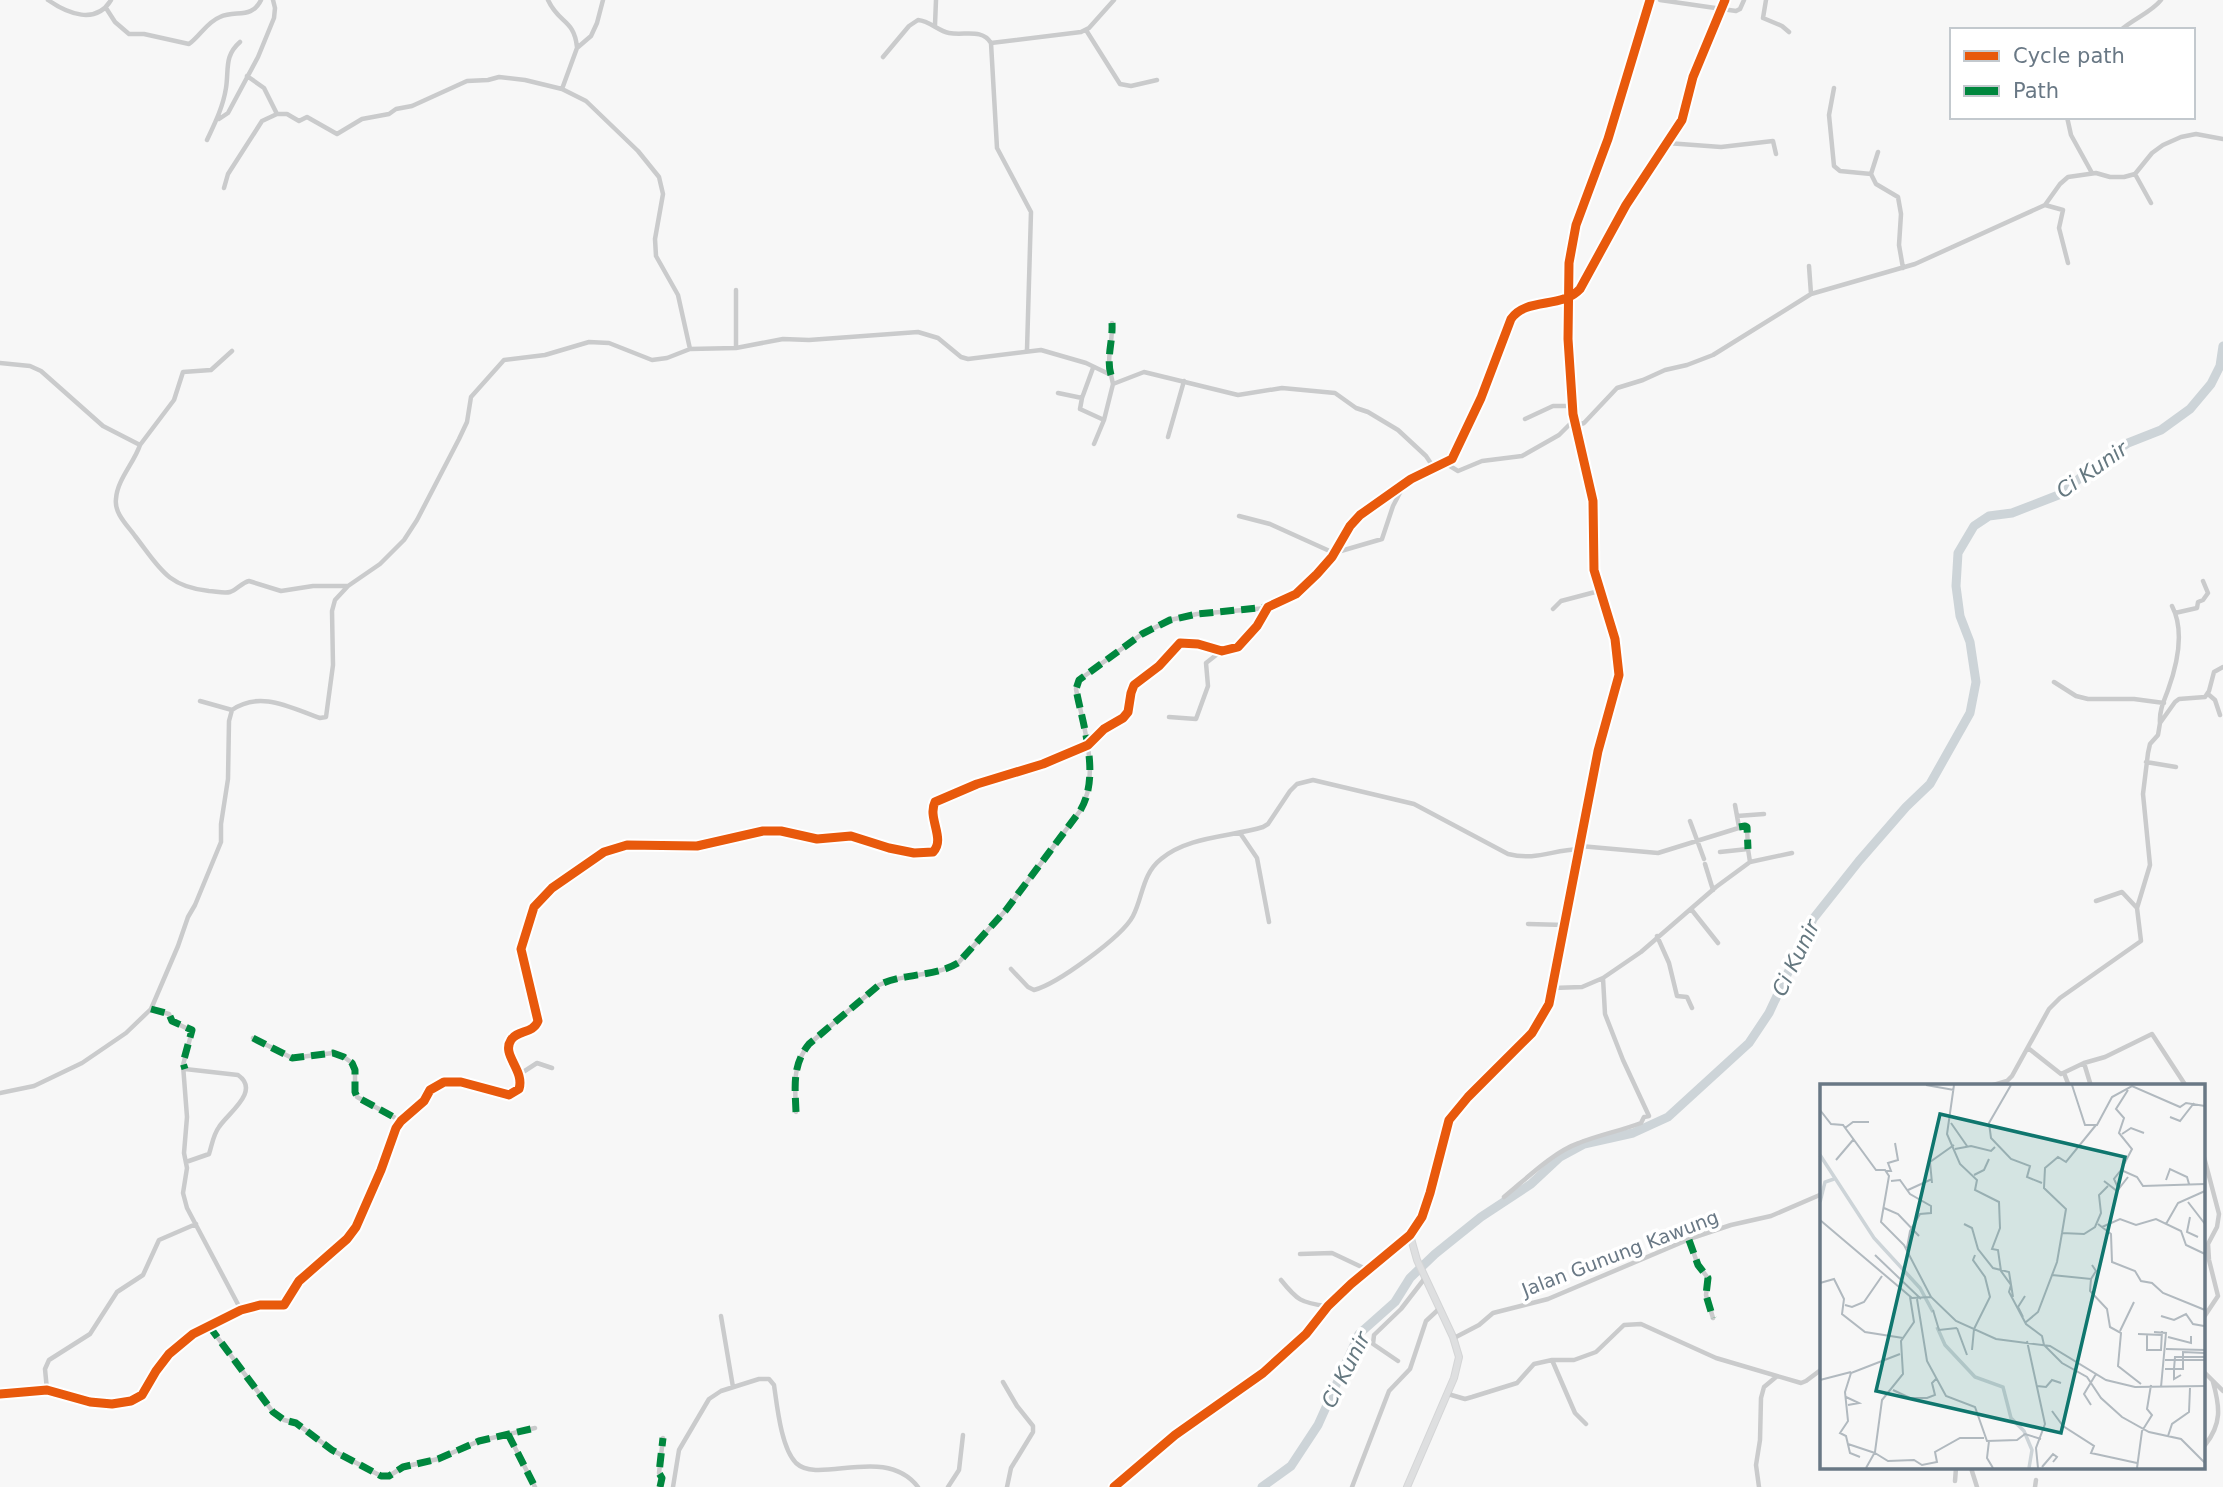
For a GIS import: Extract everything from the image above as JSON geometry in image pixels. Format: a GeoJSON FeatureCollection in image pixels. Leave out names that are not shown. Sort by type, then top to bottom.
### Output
{"type":"FeatureCollection","features":[{"type":"Feature","properties":{"kind":"street"},"geometry":{"type":"LineString","coordinates":[[48,0],[78,15],[93,15],[107,8],[111,0]]}},
{"type":"Feature","properties":{"kind":"street"},"geometry":{"type":"LineString","coordinates":[[107,8],[119,26],[129,34],[144,34],[189,44],[218,17],[249,13],[261,0]]}},
{"type":"Feature","properties":{"kind":"street"},"geometry":{"type":"LineString","coordinates":[[219,119],[228,113],[258,57],[274,18],[273,0]]}},
{"type":"Feature","properties":{"kind":"street"},"geometry":{"type":"LineString","coordinates":[[548,0],[556,15],[574,30],[577,48]]}},
{"type":"Feature","properties":{"kind":"street"},"geometry":{"type":"LineString","coordinates":[[562,89],[577,48],[591,36],[597,23],[603,0]]}},
{"type":"Feature","properties":{"kind":"street"},"geometry":{"type":"LineString","coordinates":[[935,26],[936,0]]}},
{"type":"Feature","properties":{"kind":"street"},"geometry":{"type":"LineString","coordinates":[[991,43],[1077,34],[1086,30],[1114,0]]}},
{"type":"Feature","properties":{"kind":"street"},"geometry":{"type":"LineString","coordinates":[[1114,1487],[1175,1435],[1263,1373],[1306,1334],[1328,1306],[1410,1235],[1422,1217],[1449,1120],[1468,1097],[1532,1033],[1543,1017],[1553,988],[1598,751],[1619,675],[1615,639],[1594,570],[1593,501],[1572,407],[1568,339],[1569,263],[1576,225],[1608,139],[1650,0]]}},
{"type":"Feature","properties":{"kind":"street"},"geometry":{"type":"LineString","coordinates":[[1660,0],[1738,10],[1743,6],[1744,0]]}},
{"type":"Feature","properties":{"kind":"street"},"geometry":{"type":"LineString","coordinates":[[796,1112],[795,1071],[809,1044],[879,985],[889,980],[948,968],[958,963],[1006,910],[1085,803],[1089,769],[1076,689],[1079,680],[1142,634],[1170,620],[1197,614],[1268,607],[1296,594],[1317,574],[1360,515],[1406,483],[1452,460],[1481,398],[1511,319],[1516,312],[1580,289],[1626,205],[1682,120],[1693,77],[1725,0]]}},
{"type":"Feature","properties":{"kind":"street"},"geometry":{"type":"LineString","coordinates":[[1766,0],[1763,18],[1789,32]]}},
{"type":"Feature","properties":{"kind":"street"},"geometry":{"type":"LineString","coordinates":[[2124,28],[2161,0]]}},
{"type":"Feature","properties":{"kind":"street"},"geometry":{"type":"LineString","coordinates":[[883,57],[914,22],[925,21],[952,34],[981,34],[991,43],[997,148],[1031,212],[1027,350]]}},
{"type":"Feature","properties":{"kind":"street"},"geometry":{"type":"LineString","coordinates":[[1086,30],[1121,84],[1131,86],[1157,80]]}},
{"type":"Feature","properties":{"kind":"street"},"geometry":{"type":"LineString","coordinates":[[207,140],[219,119],[226,89],[230,51],[240,42]]}},
{"type":"Feature","properties":{"kind":"street"},"geometry":{"type":"LineString","coordinates":[[247,76],[264,88],[277,114]]}},
{"type":"Feature","properties":{"kind":"street"},"geometry":{"type":"LineString","coordinates":[[224,188],[228,174],[262,121],[277,114],[287,114],[300,121],[307,117],[333,133],[340,134],[362,119],[412,106],[467,81],[502,77],[562,89],[586,102],[613,126],[638,150],[659,177],[663,194],[655,239],[656,256],[678,295],[690,349]]}},
{"type":"Feature","properties":{"kind":"street"},"geometry":{"type":"LineString","coordinates":[[1834,88],[1829,115],[1834,166],[1840,171],[1871,174]]}},
{"type":"Feature","properties":{"kind":"street"},"geometry":{"type":"LineString","coordinates":[[2067,119],[2071,135],[2092,173]]}},
{"type":"Feature","properties":{"kind":"street"},"geometry":{"type":"LineString","coordinates":[[1445,463],[1458,471],[1482,461],[1522,456],[1574,423],[1584,423],[1618,388],[1665,369],[1687,365],[1713,355],[1811,294],[1903,268],[1954,248],[2045,205],[2068,177],[2092,173],[2117,177],[2135,174],[2152,153],[2162,145],[2181,137],[2196,134],[2223,139]]}},
{"type":"Feature","properties":{"kind":"street"},"geometry":{"type":"LineString","coordinates":[[1667,143],[1721,148],[1773,141],[1776,154]]}},
{"type":"Feature","properties":{"kind":"street"},"geometry":{"type":"LineString","coordinates":[[1878,152],[1871,174],[1876,184],[1898,197],[1901,214],[1899,245],[1903,268]]}},
{"type":"Feature","properties":{"kind":"street"},"geometry":{"type":"LineString","coordinates":[[2135,174],[2151,203]]}},
{"type":"Feature","properties":{"kind":"street"},"geometry":{"type":"LineString","coordinates":[[2045,205],[2063,210],[2059,228],[2068,263]]}},
{"type":"Feature","properties":{"kind":"street"},"geometry":{"type":"LineString","coordinates":[[1809,266],[1811,294]]}},
{"type":"Feature","properties":{"kind":"street"},"geometry":{"type":"LineString","coordinates":[[736,290],[736,348]]}},
{"type":"Feature","properties":{"kind":"street"},"geometry":{"type":"LineString","coordinates":[[1094,443],[1104,419],[1113,384],[1107,361],[1112,345],[1112,323]]}},
{"type":"Feature","properties":{"kind":"street"},"geometry":{"type":"LineString","coordinates":[[0,1093],[34,1086],[82,1063],[126,1033],[151,1009],[222,842],[221,824],[228,779],[229,721],[232,710],[244,703],[262,699],[320,718],[326,717],[333,665],[332,611],[335,600],[348,586],[380,564],[410,531],[460,439],[467,422],[471,397],[501,362],[545,355],[589,342],[609,343],[652,360],[667,358],[690,349],[736,348],[783,339],[809,340],[918,332],[939,338],[961,357],[968,359],[1041,350],[1086,363],[1111,375]]}},
{"type":"Feature","properties":{"kind":"street"},"geometry":{"type":"LineString","coordinates":[[232,351],[211,370],[183,372],[173,403],[140,445],[116,494],[116,507],[164,572],[179,585],[226,592],[233,591],[246,581],[281,591],[313,586],[348,586]]}},
{"type":"Feature","properties":{"kind":"street"},"geometry":{"type":"LineString","coordinates":[[0,363],[30,366],[41,371],[103,426],[140,445]]}},
{"type":"Feature","properties":{"kind":"street"},"geometry":{"type":"LineString","coordinates":[[1093,368],[1080,409],[1104,419]]}},
{"type":"Feature","properties":{"kind":"street"},"geometry":{"type":"LineString","coordinates":[[1113,384],[1144,372],[1238,395],[1282,388],[1335,393],[1356,408],[1398,430],[1434,467]]}},
{"type":"Feature","properties":{"kind":"street"},"geometry":{"type":"LineString","coordinates":[[1168,438],[1184,381]]}},
{"type":"Feature","properties":{"kind":"street"},"geometry":{"type":"LineString","coordinates":[[1058,393],[1082,398]]}},
{"type":"Feature","properties":{"kind":"street"},"geometry":{"type":"LineString","coordinates":[[1525,419],[1553,406],[1572,407]]}},
{"type":"Feature","properties":{"kind":"street"},"geometry":{"type":"LineString","coordinates":[[1239,516],[1270,524],[1334,553],[1382,539],[1393,506],[1406,483]]}},
{"type":"Feature","properties":{"kind":"street"},"geometry":{"type":"LineString","coordinates":[[2175,613],[2197,608],[2198,602],[2208,593],[2203,581]]}},
{"type":"Feature","properties":{"kind":"street"},"geometry":{"type":"LineString","coordinates":[[1553,609],[1561,601],[1599,591]]}},
{"type":"Feature","properties":{"kind":"street"},"geometry":{"type":"LineString","coordinates":[[1169,717],[1196,719],[1208,686],[1206,663],[1222,651],[1238,647],[1268,607]]}},
{"type":"Feature","properties":{"kind":"street"},"geometry":{"type":"LineString","coordinates":[[1997,1084],[2012,1076],[2049,1009],[2060,998],[2141,941],[2137,908],[2150,865],[2143,794],[2150,744],[2158,735],[2160,715],[2172,679],[2178,644],[2172,607]]}},
{"type":"Feature","properties":{"kind":"street"},"geometry":{"type":"LineString","coordinates":[[0,1394],[47,1390],[77,1399],[112,1404],[137,1399],[178,1344],[241,1310],[260,1305],[284,1305],[299,1281],[347,1240],[356,1227],[401,1121],[424,1101],[430,1090],[444,1082],[471,1083],[509,1096],[519,1089],[520,1074],[512,1060],[509,1043],[513,1038],[533,1029],[538,1021],[522,949],[534,907],[552,888],[604,852],[638,844],[697,846],[762,831],[781,831],[817,839],[851,836],[901,851],[933,852],[938,847],[932,808],[935,802],[977,784],[1043,764],[1086,745],[1104,729],[1123,718],[1128,712],[1134,685],[1180,643],[1198,644],[1222,651]]}},
{"type":"Feature","properties":{"kind":"street"},"geometry":{"type":"LineString","coordinates":[[2160,723],[2179,699],[2205,697],[2214,672],[2223,667]]}},
{"type":"Feature","properties":{"kind":"street"},"geometry":{"type":"LineString","coordinates":[[2054,682],[2079,697],[2164,703]]}},
{"type":"Feature","properties":{"kind":"street"},"geometry":{"type":"LineString","coordinates":[[2208,694],[2214,700],[2220,715]]}},
{"type":"Feature","properties":{"kind":"street"},"geometry":{"type":"LineString","coordinates":[[200,701],[232,710]]}},
{"type":"Feature","properties":{"kind":"street"},"geometry":{"type":"LineString","coordinates":[[2147,762],[2176,767]]}},
{"type":"Feature","properties":{"kind":"street"},"geometry":{"type":"LineString","coordinates":[[1011,969],[1034,990],[1053,982],[1086,960],[1129,922],[1148,873],[1162,858],[1177,849],[1268,824],[1297,784],[1313,780],[1360,789],[1414,804],[1508,854],[1520,857],[1536,858],[1580,847],[1658,853],[1739,827],[1747,827],[1750,862]]}},
{"type":"Feature","properties":{"kind":"street"},"geometry":{"type":"LineString","coordinates":[[1735,805],[1739,827]]}},
{"type":"Feature","properties":{"kind":"street"},"geometry":{"type":"LineString","coordinates":[[1737,817],[1763,814]]}},
{"type":"Feature","properties":{"kind":"street"},"geometry":{"type":"LineString","coordinates":[[1690,821],[1713,890]]}},
{"type":"Feature","properties":{"kind":"street"},"geometry":{"type":"LineString","coordinates":[[1240,833],[1257,858],[1269,922]]}},
{"type":"Feature","properties":{"kind":"street"},"geometry":{"type":"LineString","coordinates":[[1720,852],[1748,849]]}},
{"type":"Feature","properties":{"kind":"street"},"geometry":{"type":"LineString","coordinates":[[1553,988],[1582,987],[1603,978],[1641,952],[1657,936],[1750,862],[1792,853]]}},
{"type":"Feature","properties":{"kind":"street"},"geometry":{"type":"LineString","coordinates":[[2096,901],[2122,892],[2137,908]]}},
{"type":"Feature","properties":{"kind":"street"},"geometry":{"type":"LineString","coordinates":[[1691,909],[1718,943]]}},
{"type":"Feature","properties":{"kind":"street"},"geometry":{"type":"LineString","coordinates":[[1528,924],[1565,925]]}},
{"type":"Feature","properties":{"kind":"street"},"geometry":{"type":"LineString","coordinates":[[1657,936],[1669,963],[1677,996],[1687,997],[1692,1008]]}},
{"type":"Feature","properties":{"kind":"street"},"geometry":{"type":"LineString","coordinates":[[1504,1197],[1577,1143],[1632,1127],[1649,1116],[1605,1014],[1603,978]]}},
{"type":"Feature","properties":{"kind":"street"},"geometry":{"type":"LineString","coordinates":[[151,1009],[169,1014],[172,1021],[191,1030],[183,1063],[187,1117],[183,1193],[196,1224],[241,1310]]}},
{"type":"Feature","properties":{"kind":"street"},"geometry":{"type":"LineString","coordinates":[[2028,1048],[2057,1073],[2064,1073],[2152,1034],[2185,1084]]}},
{"type":"Feature","properties":{"kind":"street"},"geometry":{"type":"LineString","coordinates":[[253,1038],[292,1058],[333,1053],[344,1058],[352,1063],[355,1070],[357,1097],[401,1121]]}},
{"type":"Feature","properties":{"kind":"street"},"geometry":{"type":"LineString","coordinates":[[520,1074],[537,1063],[552,1068]]}},
{"type":"Feature","properties":{"kind":"street"},"geometry":{"type":"LineString","coordinates":[[2084,1063],[2090,1084]]}},
{"type":"Feature","properties":{"kind":"street"},"geometry":{"type":"LineString","coordinates":[[185,1069],[238,1074],[246,1086],[243,1099],[217,1130],[208,1155],[186,1162]]}},
{"type":"Feature","properties":{"kind":"street"},"geometry":{"type":"LineString","coordinates":[[2064,1073],[2068,1084]]}},
{"type":"Feature","properties":{"kind":"street"},"geometry":{"type":"LineString","coordinates":[[2206,1163],[2221,1209],[2217,1227],[2208,1244],[2218,1296],[2206,1314]]}},
{"type":"Feature","properties":{"kind":"street","name":"Jalan Gunung Kawung"},"geometry":{"type":"LineString","coordinates":[[1453,1338],[1479,1325],[1493,1313],[1548,1299],[1689,1240],[1731,1225],[1771,1216],[1820,1195]]}},
{"type":"Feature","properties":{"kind":"street"},"geometry":{"type":"LineString","coordinates":[[47,1390],[45,1369],[52,1357],[90,1334],[117,1292],[143,1275],[159,1240],[196,1224]]}},
{"type":"Feature","properties":{"kind":"street"},"geometry":{"type":"LineString","coordinates":[[1407,1487],[1448,1394],[1459,1357],[1417,1260],[1410,1235]]}},
{"type":"Feature","properties":{"kind":"street"},"geometry":{"type":"LineString","coordinates":[[1689,1240],[1698,1265],[1708,1278],[1706,1295],[1713,1318]]}},
{"type":"Feature","properties":{"kind":"street"},"geometry":{"type":"LineString","coordinates":[[1300,1254],[1332,1253],[1368,1270]]}},
{"type":"Feature","properties":{"kind":"street"},"geometry":{"type":"LineString","coordinates":[[1398,1361],[1373,1344],[1372,1340],[1424,1276]]}},
{"type":"Feature","properties":{"kind":"street"},"geometry":{"type":"LineString","coordinates":[[1281,1280],[1300,1301],[1328,1306]]}},
{"type":"Feature","properties":{"kind":"street"},"geometry":{"type":"LineString","coordinates":[[1352,1487],[1390,1391],[1410,1369],[1426,1321],[1440,1308]]}},
{"type":"Feature","properties":{"kind":"street"},"geometry":{"type":"LineString","coordinates":[[721,1316],[733,1387]]}},
{"type":"Feature","properties":{"kind":"street"},"geometry":{"type":"LineString","coordinates":[[1448,1394],[1465,1399],[1487,1393],[1517,1383],[1534,1364],[1552,1360],[1574,1360],[1596,1352],[1623,1325],[1641,1324],[1716,1358],[1776,1376],[1803,1382],[1820,1370]]}},
{"type":"Feature","properties":{"kind":"street"},"geometry":{"type":"LineString","coordinates":[[209,1326],[273,1412],[284,1420],[296,1423],[332,1450],[381,1476],[392,1475],[402,1467],[438,1459],[480,1441],[536,1428]]}},
{"type":"Feature","properties":{"kind":"street"},"geometry":{"type":"LineString","coordinates":[[1552,1360],[1575,1413],[1587,1424]]}},
{"type":"Feature","properties":{"kind":"street"},"geometry":{"type":"LineString","coordinates":[[2206,1374],[2223,1391]]}},
{"type":"Feature","properties":{"kind":"street"},"geometry":{"type":"LineString","coordinates":[[1759,1487],[1756,1465],[1760,1440],[1760,1398],[1764,1387],[1776,1376]]}},
{"type":"Feature","properties":{"kind":"street"},"geometry":{"type":"LineString","coordinates":[[673,1487],[676,1458],[709,1399],[717,1392],[759,1379],[772,1381],[788,1450],[796,1463],[810,1468],[867,1466],[897,1469],[918,1487]]}},
{"type":"Feature","properties":{"kind":"street"},"geometry":{"type":"LineString","coordinates":[[1003,1382],[1033,1426],[1033,1432],[1011,1468],[1007,1487]]}},
{"type":"Feature","properties":{"kind":"street"},"geometry":{"type":"LineString","coordinates":[[2206,1444],[2213,1436],[2219,1418],[2219,1404],[2213,1382]]}},
{"type":"Feature","properties":{"kind":"street"},"geometry":{"type":"LineString","coordinates":[[509,1434],[535,1487]]}},
{"type":"Feature","properties":{"kind":"street"},"geometry":{"type":"LineString","coordinates":[[948,1487],[959,1470],[963,1435]]}},
{"type":"Feature","properties":{"kind":"street"},"geometry":{"type":"LineString","coordinates":[[660,1487],[663,1438]]}},
{"type":"Feature","properties":{"kind":"street"},"geometry":{"type":"LineString","coordinates":[[1955,1481],[1956,1470]]}},
{"type":"Feature","properties":{"kind":"street"},"geometry":{"type":"LineString","coordinates":[[1972,1470],[1977,1487]]}},
{"type":"Feature","properties":{"kind":"street"},"geometry":{"type":"LineString","coordinates":[[2035,1487],[2036,1480]]}},
{"type":"Feature","properties":{"kind":"waterway","name":"Ci Kunir"},"geometry":{"type":"LineString","coordinates":[[1262,1487],[1291,1466],[1318,1425],[1359,1334],[1395,1302],[1410,1278],[1435,1254],[1481,1217],[1531,1184],[1560,1157],[1584,1144],[1633,1133],[1668,1117],[1749,1043],[1769,1013],[1813,919],[1859,861],[1930,784],[1970,713],[1976,682],[1970,642],[1960,616],[1956,586],[1958,553],[1974,526],[1989,516],[2012,513],[2061,494],[2099,462],[2128,443],[2161,430],[2190,409],[2211,384],[2220,366],[2223,346]]}},
{"type":"Feature","properties":{"kind":"marked path"},"geometry":{"type":"LineString","coordinates":[[1111,375],[1109,362],[1112,323]]}},
{"type":"Feature","properties":{"kind":"marked path"},"geometry":{"type":"LineString","coordinates":[[796,1112],[797,1068],[809,1044],[879,985],[898,978],[939,971],[958,963],[1006,910],[1080,811],[1086,797],[1090,767],[1076,689],[1079,680],[1142,634],[1170,620],[1197,614],[1268,607]]}},
{"type":"Feature","properties":{"kind":"marked path"},"geometry":{"type":"LineString","coordinates":[[1739,827],[1747,827],[1748,849]]}},
{"type":"Feature","properties":{"kind":"marked path"},"geometry":{"type":"LineString","coordinates":[[151,1009],[169,1014],[172,1021],[192,1030],[183,1063],[185,1069]]}},
{"type":"Feature","properties":{"kind":"marked path"},"geometry":{"type":"LineString","coordinates":[[253,1038],[292,1058],[333,1053],[344,1057],[352,1063],[355,1070],[357,1097],[401,1121]]}},
{"type":"Feature","properties":{"kind":"marked path"},"geometry":{"type":"LineString","coordinates":[[1689,1240],[1698,1265],[1708,1278],[1706,1295],[1713,1318]]}},
{"type":"Feature","properties":{"kind":"marked path"},"geometry":{"type":"LineString","coordinates":[[209,1326],[273,1412],[284,1420],[296,1423],[332,1450],[381,1476],[389,1476],[403,1467],[438,1459],[479,1441],[535,1428]]}},
{"type":"Feature","properties":{"kind":"marked path"},"geometry":{"type":"LineString","coordinates":[[508,1434],[535,1487]]}},
{"type":"Feature","properties":{"kind":"marked path"},"geometry":{"type":"LineString","coordinates":[[660,1487],[663,1438]]}},
{"type":"Feature","properties":{"kind":"cycle path"},"geometry":{"type":"LineString","coordinates":[[1114,1487],[1175,1435],[1263,1373],[1306,1334],[1328,1306],[1351,1284],[1410,1235],[1422,1217],[1449,1120],[1468,1097],[1532,1033],[1549,1004],[1598,751],[1619,675],[1615,639],[1594,570],[1593,501],[1573,414],[1568,339],[1569,263],[1576,225],[1608,139],[1650,0]]}},
{"type":"Feature","properties":{"kind":"cycle path"},"geometry":{"type":"LineString","coordinates":[[0,1394],[47,1390],[90,1402],[112,1404],[131,1401],[142,1395],[169,1354],[193,1334],[241,1310],[260,1305],[284,1305],[299,1281],[347,1239],[356,1227],[396,1128],[424,1101],[430,1090],[444,1082],[461,1082],[509,1095],[519,1089],[519,1075],[509,1046],[514,1037],[533,1028],[538,1021],[521,949],[534,907],[552,888],[604,852],[627,845],[697,846],[763,831],[781,831],[817,839],[851,836],[914,853],[933,852],[938,841],[933,815],[935,802],[977,784],[1043,764],[1088,745],[1104,729],[1123,718],[1128,712],[1134,685],[1159,666],[1180,643],[1198,644],[1222,651],[1238,647],[1257,626],[1268,607],[1296,594],[1317,574],[1332,557],[1350,526],[1360,515],[1411,479],[1452,459],[1481,398],[1511,319],[1526,308],[1564,299],[1580,289],[1626,205],[1682,120],[1693,77],[1725,0]]}}]}
